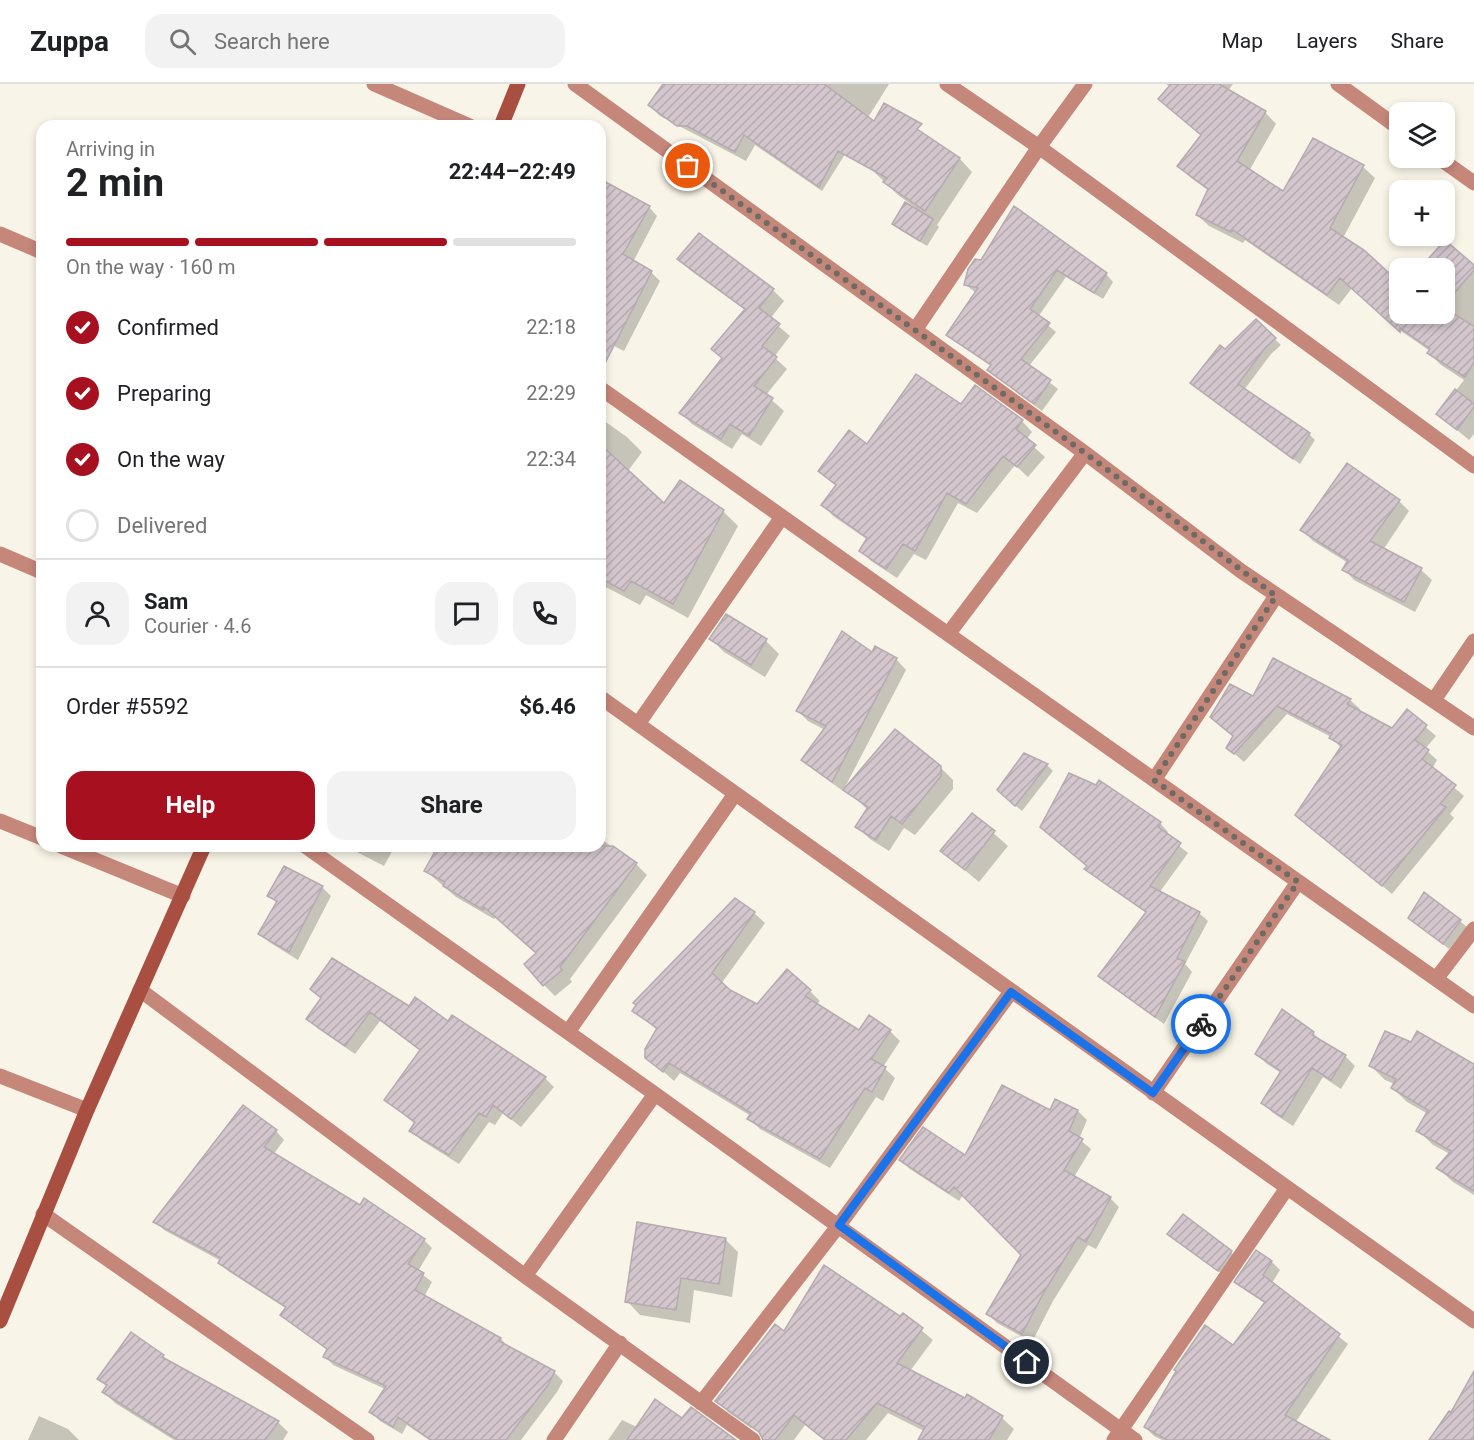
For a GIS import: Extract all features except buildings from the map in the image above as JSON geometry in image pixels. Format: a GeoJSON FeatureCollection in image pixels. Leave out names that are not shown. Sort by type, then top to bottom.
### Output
{"type":"FeatureCollection","features":[{"type":"Feature","properties":{"kind":"street"},"geometry":{"type":"LineString","coordinates":[[374,84],[456,120]]}},
{"type":"Feature","properties":{"kind":"street"},"geometry":{"type":"LineString","coordinates":[[503,120],[518,84]]}},
{"type":"Feature","properties":{"kind":"street"},"geometry":{"type":"LineString","coordinates":[[575,84],[1085,453],[1276,596],[1474,728]]}},
{"type":"Feature","properties":{"kind":"street"},"geometry":{"type":"LineString","coordinates":[[947,84],[1039,147],[1474,466]]}},
{"type":"Feature","properties":{"kind":"street"},"geometry":{"type":"LineString","coordinates":[[915,330],[1039,147],[1085,84]]}},
{"type":"Feature","properties":{"kind":"street"},"geometry":{"type":"LineString","coordinates":[[1338,84],[1389,121]]}},
{"type":"Feature","properties":{"kind":"street"},"geometry":{"type":"LineString","coordinates":[[1453,168],[1474,183]]}},
{"type":"Feature","properties":{"kind":"street"},"geometry":{"type":"LineString","coordinates":[[0,234],[36,249]]}},
{"type":"Feature","properties":{"kind":"street"},"geometry":{"type":"LineString","coordinates":[[606,392],[1474,1006]]}},
{"type":"Feature","properties":{"kind":"street"},"geometry":{"type":"LineString","coordinates":[[949,633],[1085,453]]}},
{"type":"Feature","properties":{"kind":"street"},"geometry":{"type":"LineString","coordinates":[[638,723],[782,517]]}},
{"type":"Feature","properties":{"kind":"street"},"geometry":{"type":"LineString","coordinates":[[0,554],[36,569]]}},
{"type":"Feature","properties":{"kind":"street"},"geometry":{"type":"LineString","coordinates":[[1154,780],[1276,596]]}},
{"type":"Feature","properties":{"kind":"street"},"geometry":{"type":"LineString","coordinates":[[1434,700],[1474,641]]}},
{"type":"Feature","properties":{"kind":"street"},"geometry":{"type":"LineString","coordinates":[[606,701],[1474,1321]]}},
{"type":"Feature","properties":{"kind":"street"},"geometry":{"type":"LineString","coordinates":[[568,1032],[735,794]]}},
{"type":"Feature","properties":{"kind":"street"},"geometry":{"type":"LineString","coordinates":[[0,821],[36,836]]}},
{"type":"Feature","properties":{"kind":"street"},"geometry":{"type":"LineString","coordinates":[[76,852],[183,896]]}},
{"type":"Feature","properties":{"kind":"street"},"geometry":{"type":"LineString","coordinates":[[0,1321],[87,1110],[201,852]]}},
{"type":"Feature","properties":{"kind":"street"},"geometry":{"type":"LineString","coordinates":[[313,852],[839,1225],[1118,1435],[1134,1440]]}},
{"type":"Feature","properties":{"kind":"street"},"geometry":{"type":"LineString","coordinates":[[1153,1093],[1298,882]]}},
{"type":"Feature","properties":{"kind":"street"},"geometry":{"type":"LineString","coordinates":[[1436,980],[1474,929]]}},
{"type":"Feature","properties":{"kind":"street"},"geometry":{"type":"LineString","coordinates":[[140,990],[525,1276],[753,1440]]}},
{"type":"Feature","properties":{"kind":"street"},"geometry":{"type":"LineString","coordinates":[[701,1403],[839,1225],[1011,992]]}},
{"type":"Feature","properties":{"kind":"street"},"geometry":{"type":"LineString","coordinates":[[0,1076],[87,1110]]}},
{"type":"Feature","properties":{"kind":"street"},"geometry":{"type":"LineString","coordinates":[[525,1276],[656,1094]]}},
{"type":"Feature","properties":{"kind":"street"},"geometry":{"type":"LineString","coordinates":[[1118,1435],[1287,1188]]}},
{"type":"Feature","properties":{"kind":"street"},"geometry":{"type":"LineString","coordinates":[[43,1214],[367,1440]]}},
{"type":"Feature","properties":{"kind":"street"},"geometry":{"type":"LineString","coordinates":[[554,1440],[620,1343]]}},
{"type":"Feature","properties":{"kind":"way so far"},"geometry":{"type":"LineString","coordinates":[[688,166],[1085,453],[1276,596],[1154,780],[1298,882],[1201,1024]]}},
{"type":"Feature","properties":{"kind":"route"},"geometry":{"type":"LineString","coordinates":[[1027,1362],[839,1225],[1011,992],[1153,1093],[1201,1024]]}}]}
